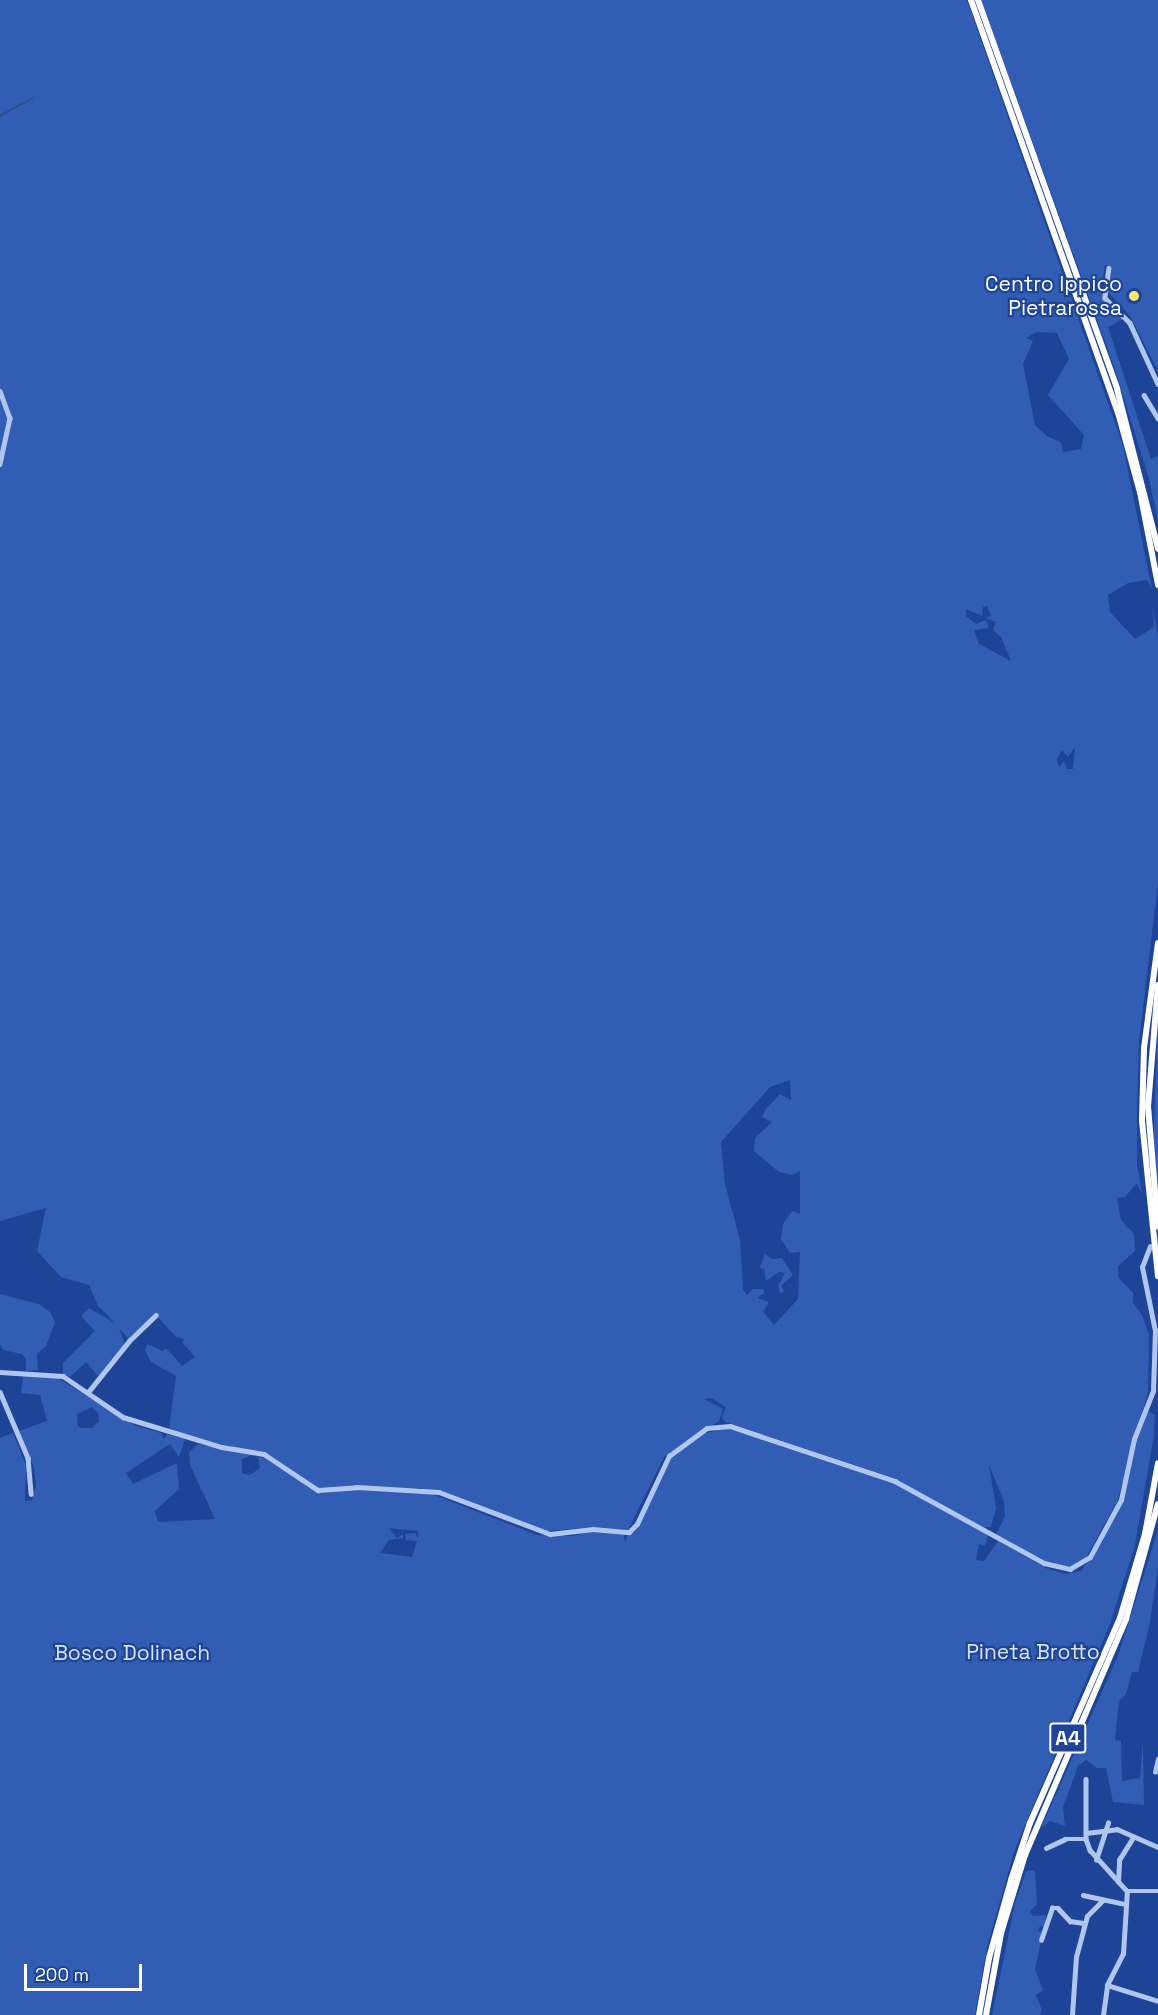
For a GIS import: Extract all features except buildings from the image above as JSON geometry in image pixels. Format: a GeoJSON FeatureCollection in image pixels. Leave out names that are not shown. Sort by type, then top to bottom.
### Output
{"type":"FeatureCollection","features":[{"type":"Feature","properties":{"kind":"highway"},"geometry":{"type":"LineString","coordinates":[[971,0],[1119,416],[1158,585]]}},
{"type":"Feature","properties":{"kind":"highway"},"geometry":{"type":"LineString","coordinates":[[978,0],[1117,389],[1158,549]]}},
{"type":"Feature","properties":{"kind":"highway"},"geometry":{"type":"LineString","coordinates":[[1158,943],[1146,1023],[1142,1107],[1144,1165],[1158,1276]]}},
{"type":"Feature","properties":{"kind":"highway"},"geometry":{"type":"LineString","coordinates":[[1158,986],[1148,1106],[1158,1227]]}},
{"type":"Feature","properties":{"kind":"highway","name":"A4"},"geometry":{"type":"LineString","coordinates":[[980,2015],[989,1958],[1011,1880],[1030,1823],[1123,1607],[1145,1534],[1158,1462]]}},
{"type":"Feature","properties":{"kind":"highway","name":"A4"},"geometry":{"type":"LineString","coordinates":[[986,2015],[1001,1933],[1025,1855],[1126,1619],[1158,1504]]}},
{"type":"Feature","properties":{"kind":"street"},"geometry":{"type":"LineString","coordinates":[[1108,268],[1105,298],[1130,323],[1158,384]]}},
{"type":"Feature","properties":{"kind":"street"},"geometry":{"type":"LineString","coordinates":[[0,391],[10,418],[0,464]]}},
{"type":"Feature","properties":{"kind":"street"},"geometry":{"type":"LineString","coordinates":[[1144,395],[1158,418]]}},
{"type":"Feature","properties":{"kind":"street"},"geometry":{"type":"LineString","coordinates":[[0,1372],[55,1374],[89,1391],[123,1417],[178,1434],[264,1454],[322,1491],[347,1486],[428,1490],[540,1533],[593,1529],[624,1533],[637,1524],[669,1456],[708,1428],[723,1425],[895,1481],[1044,1563],[1070,1569],[1090,1557],[1121,1500],[1134,1439],[1155,1377],[1153,1320],[1142,1277],[1143,1259],[1150,1246]]}},
{"type":"Feature","properties":{"kind":"street"},"geometry":{"type":"LineString","coordinates":[[89,1391],[155,1314]]}},
{"type":"Feature","properties":{"kind":"street"},"geometry":{"type":"LineString","coordinates":[[0,1392],[28,1458],[31,1494]]}},
{"type":"Feature","properties":{"kind":"street"},"geometry":{"type":"LineString","coordinates":[[1155,1772],[1158,1759]]}},
{"type":"Feature","properties":{"kind":"street"},"geometry":{"type":"LineString","coordinates":[[1086,1779],[1086,1836],[1096,1860],[1127,1891],[1158,1891]]}},
{"type":"Feature","properties":{"kind":"street"},"geometry":{"type":"LineString","coordinates":[[1096,1860],[1108,1823]]}},
{"type":"Feature","properties":{"kind":"street"},"geometry":{"type":"LineString","coordinates":[[1046,1848],[1065,1839],[1106,1833],[1117,1829],[1133,1838],[1158,1846]]}},
{"type":"Feature","properties":{"kind":"street"},"geometry":{"type":"LineString","coordinates":[[1118,1884],[1119,1860],[1133,1838]]}},
{"type":"Feature","properties":{"kind":"street"},"geometry":{"type":"LineString","coordinates":[[1103,2015],[1107,1984],[1123,1954],[1127,1891]]}},
{"type":"Feature","properties":{"kind":"street"},"geometry":{"type":"LineString","coordinates":[[1083,1895],[1101,1901],[1125,1904]]}},
{"type":"Feature","properties":{"kind":"street"},"geometry":{"type":"LineString","coordinates":[[1072,2015],[1076,1957],[1086,1923],[1101,1901]]}},
{"type":"Feature","properties":{"kind":"street"},"geometry":{"type":"LineString","coordinates":[[1041,1940],[1052,1908],[1058,1908],[1070,1921],[1086,1923]]}},
{"type":"Feature","properties":{"kind":"street"},"geometry":{"type":"LineString","coordinates":[[1107,1984],[1158,2001]]}},
{"type":"Feature","properties":{"kind":"green space"},"geometry":{"type":"Polygon","coordinates":[[[0,0],[967,0],[1123,446],[1152,589],[1147,580],[1128,583],[1108,595],[1110,612],[1135,639],[1154,627],[1153,607],[1158,637],[1158,883],[1139,1042],[1137,1108],[1137,1163],[1142,1194],[1137,1183],[1125,1197],[1117,1198],[1121,1220],[1134,1234],[1135,1251],[1118,1266],[1118,1277],[1133,1293],[1133,1303],[1142,1315],[1149,1335],[1148,1392],[1117,1502],[1085,1559],[1070,1567],[1046,1562],[996,1535],[1005,1516],[1004,1501],[989,1465],[996,1508],[991,1527],[983,1527],[896,1479],[725,1422],[722,1418],[726,1407],[711,1398],[704,1399],[723,1409],[719,1421],[664,1457],[628,1530],[595,1527],[537,1532],[450,1496],[420,1488],[322,1491],[264,1454],[178,1434],[169,1428],[176,1376],[151,1362],[145,1350],[148,1344],[162,1351],[166,1348],[182,1366],[195,1357],[182,1342],[185,1339],[176,1337],[156,1315],[131,1342],[119,1328],[125,1344],[98,1376],[86,1362],[70,1377],[63,1374],[63,1363],[95,1331],[81,1316],[89,1308],[115,1323],[98,1306],[89,1285],[61,1277],[37,1251],[46,1208],[0,1221],[0,0]],[[1037,332],[1026,338],[1033,341],[1023,364],[1035,425],[1048,437],[1061,442],[1063,452],[1081,449],[1084,435],[1048,395],[1069,359],[1057,333],[1037,332]],[[987,606],[983,607],[982,616],[966,609],[966,616],[976,624],[986,620],[989,628],[974,630],[979,644],[1011,661],[1001,637],[993,630],[996,622],[986,618],[991,616],[987,606]],[[1075,747],[1068,757],[1062,750],[1057,759],[1059,767],[1064,761],[1067,769],[1073,769],[1075,747]],[[790,1080],[770,1087],[721,1142],[725,1184],[740,1240],[743,1289],[747,1295],[753,1289],[763,1289],[764,1293],[757,1298],[769,1302],[763,1312],[774,1325],[798,1299],[800,1252],[790,1253],[781,1239],[783,1224],[792,1211],[800,1214],[800,1171],[792,1175],[779,1172],[754,1151],[755,1138],[772,1122],[762,1117],[766,1109],[780,1094],[791,1100],[790,1080]]]}},
{"type":"Feature","properties":{"kind":"green space"},"geometry":{"type":"Polygon","coordinates":[[[981,0],[1158,0],[1158,371],[1130,316],[1108,292],[1112,267],[1105,265],[1101,289],[1107,306],[1123,319],[1108,327],[1151,459],[1158,456],[1158,520],[1148,475],[1112,361],[981,0]]]}},
{"type":"Feature","properties":{"kind":"green space"},"geometry":{"type":"Polygon","coordinates":[[[1158,1021],[1158,1202],[1153,1154],[1158,1021]]]}},
{"type":"Feature","properties":{"kind":"green space"},"geometry":{"type":"Polygon","coordinates":[[[765,1253],[771,1259],[782,1258],[793,1275],[781,1286],[784,1291],[780,1294],[778,1286],[785,1273],[779,1272],[766,1281],[764,1269],[760,1268],[765,1253]]]}},
{"type":"Feature","properties":{"kind":"green space"},"geometry":{"type":"Polygon","coordinates":[[[0,1294],[39,1304],[50,1312],[55,1322],[46,1346],[37,1354],[38,1370],[26,1371],[26,1359],[22,1354],[3,1350],[0,1344],[0,1294]]]}},
{"type":"Feature","properties":{"kind":"green space"},"geometry":{"type":"Polygon","coordinates":[[[23,1376],[56,1377],[134,1425],[161,1433],[164,1439],[167,1434],[185,1439],[179,1457],[170,1444],[126,1473],[133,1484],[177,1463],[179,1489],[155,1511],[158,1522],[215,1519],[190,1465],[189,1452],[198,1444],[252,1455],[242,1459],[242,1473],[250,1475],[260,1468],[258,1458],[255,1456],[264,1458],[319,1492],[343,1489],[432,1494],[537,1535],[572,1536],[601,1529],[624,1535],[625,1543],[627,1536],[637,1529],[667,1462],[701,1434],[729,1428],[894,1482],[988,1535],[985,1546],[979,1544],[976,1560],[984,1561],[998,1541],[1048,1569],[1067,1574],[1081,1571],[1103,1541],[1101,1539],[1121,1500],[1134,1439],[1146,1410],[1155,1415],[1154,1435],[1135,1545],[1110,1624],[1015,1849],[987,1947],[975,2015],[0,2015],[0,1438],[13,1433],[26,1466],[25,1501],[32,1500],[36,1486],[34,1467],[19,1431],[47,1421],[40,1395],[21,1393],[23,1376]],[[92,1407],[77,1414],[78,1426],[92,1428],[99,1421],[98,1413],[92,1407]],[[389,1528],[397,1538],[403,1534],[403,1538],[389,1540],[380,1553],[412,1557],[417,1541],[406,1540],[405,1534],[415,1533],[418,1538],[418,1531],[389,1528]]]}},
{"type":"Feature","properties":{"kind":"green space"},"geometry":{"type":"Polygon","coordinates":[[[1158,1530],[1158,1567],[1150,1622],[1138,1672],[1132,1672],[1126,1694],[1119,1701],[1115,1740],[1121,1741],[1122,1781],[1140,1778],[1143,1741],[1144,1805],[1113,1802],[1106,1768],[1097,1768],[1086,1760],[1078,1766],[1063,1807],[1065,1826],[1050,1821],[1041,1828],[1118,1656],[1158,1530]]]}},
{"type":"Feature","properties":{"kind":"green space"},"geometry":{"type":"Polygon","coordinates":[[[1035,1871],[1037,1904],[1030,1911],[1033,1916],[1046,1915],[1045,1927],[1040,1926],[1038,1931],[1043,1932],[1035,1969],[1043,1990],[1036,1995],[1042,2010],[1040,2015],[992,2015],[1015,1903],[1026,1872],[1035,1871]]]}},
{"type":"Feature","properties":{"kind":"waterway"},"geometry":{"type":"LineString","coordinates":[[0,116],[32,98]]}},
{"type":"Feature","properties":{"kind":"place","name":"Centro Ippico Pietrarossa"},"geometry":{"type":"Point","coordinates":[1134,296]}},
{"type":"Feature","properties":{"kind":"park label","name":"Pineta Brotto"},"geometry":{"type":"Point","coordinates":[1033,1652]}},
{"type":"Feature","properties":{"kind":"park label","name":"Bosco Dolinach"},"geometry":{"type":"Point","coordinates":[132,1653]}}]}
